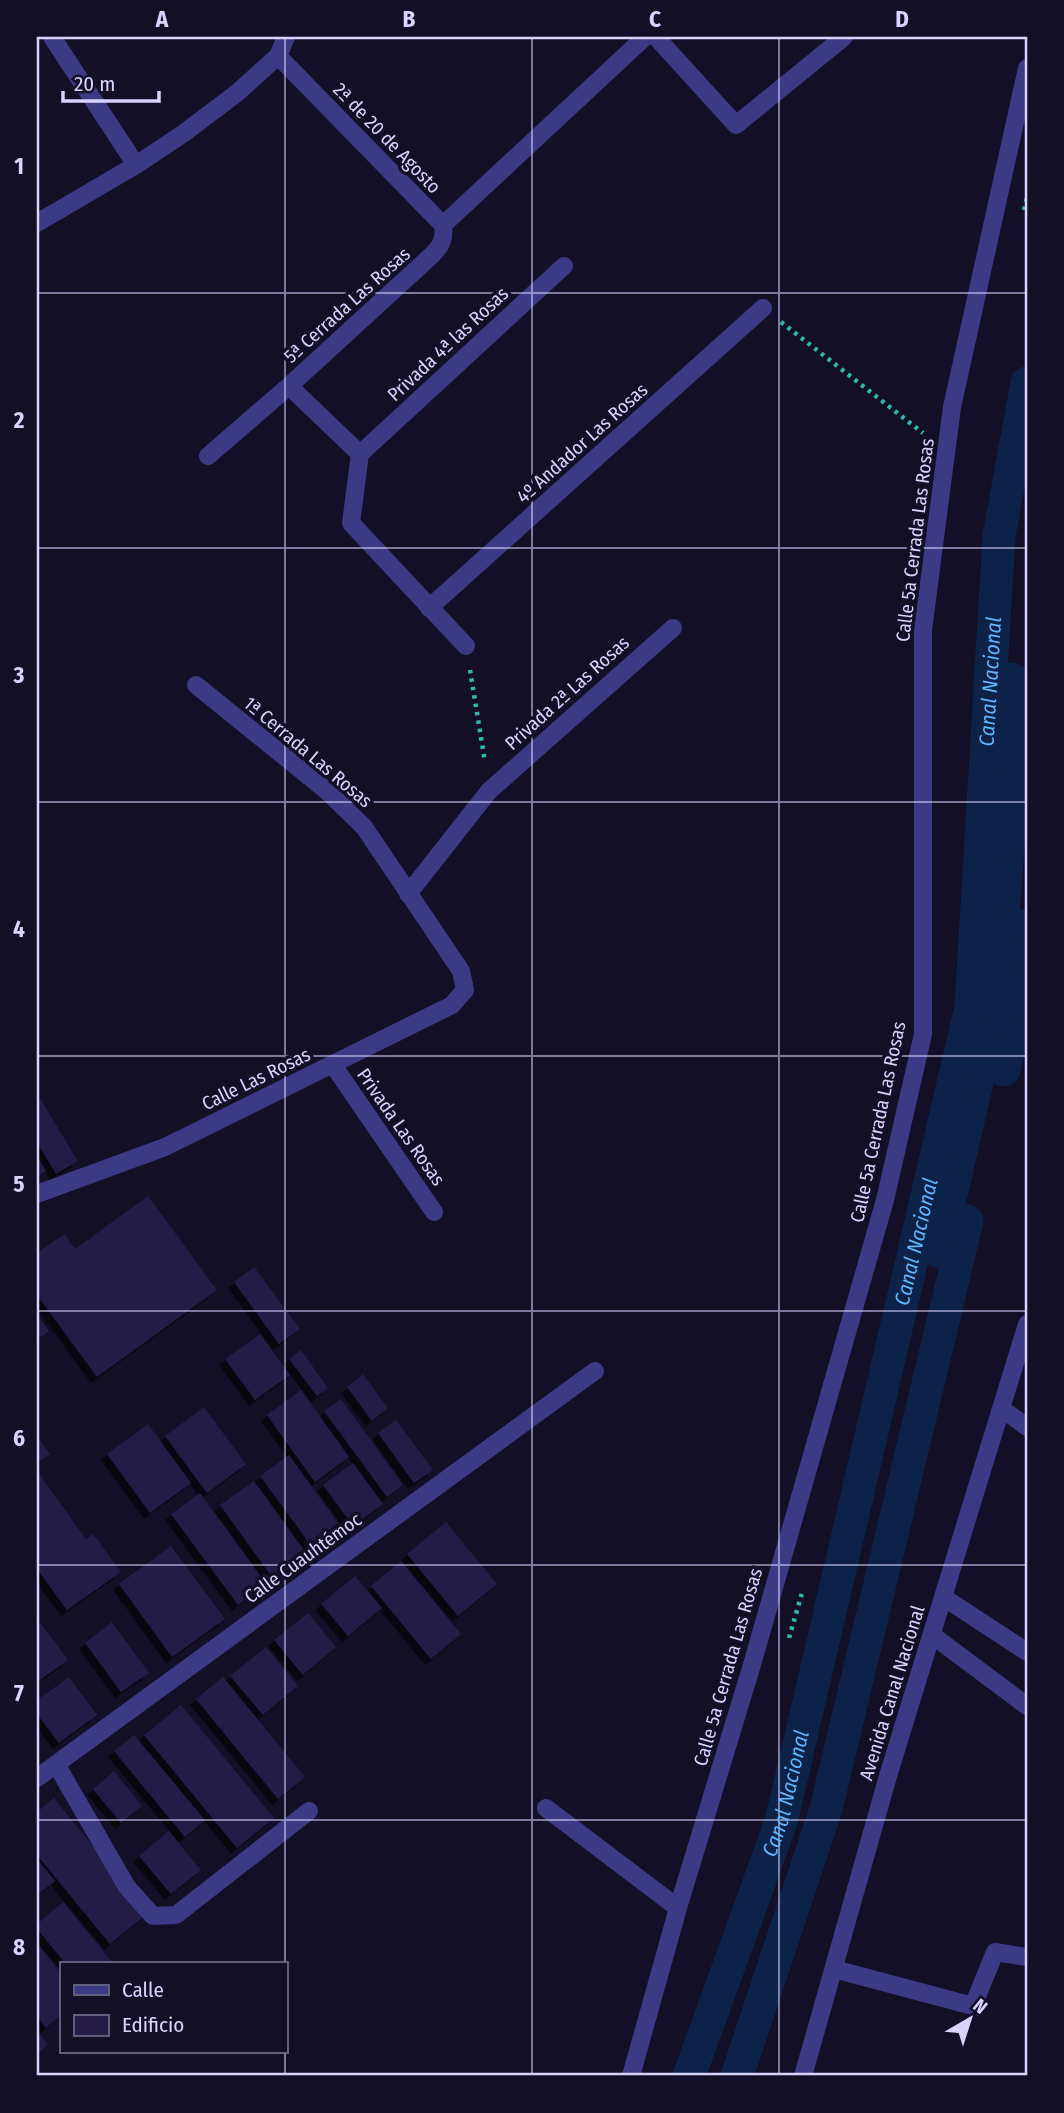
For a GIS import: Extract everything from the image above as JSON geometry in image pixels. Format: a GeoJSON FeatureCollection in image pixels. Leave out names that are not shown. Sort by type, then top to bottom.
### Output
{"type":"FeatureCollection","features":[{"type":"Feature","properties":{"kind":"street"},"geometry":{"type":"LineString","coordinates":[[52,37],[136,165]]}},
{"type":"Feature","properties":{"kind":"street"},"geometry":{"type":"LineString","coordinates":[[37,223],[136,165],[184,133],[237,93],[278,57],[286,37]]}},
{"type":"Feature","properties":{"kind":"street"},"geometry":{"type":"LineString","coordinates":[[443,225],[645,37]]}},
{"type":"Feature","properties":{"kind":"street"},"geometry":{"type":"LineString","coordinates":[[656,37],[736,125],[844,37]]}},
{"type":"Feature","properties":{"kind":"street","name":"2ª de 20 de Agosto"},"geometry":{"type":"LineString","coordinates":[[278,57],[443,225]]}},
{"type":"Feature","properties":{"kind":"street","name":"Calle 5a Cerrada Las Rosas"},"geometry":{"type":"LineString","coordinates":[[631,2076],[885,1200],[923,1034],[923,630],[952,407],[1027,68]]}},
{"type":"Feature","properties":{"kind":"street","name":"5ª Cerrada Las Rosas"},"geometry":{"type":"LineString","coordinates":[[208,456],[432,256],[440,247],[444,235],[443,225]]}},
{"type":"Feature","properties":{"kind":"street","name":"Privada 4ª las Rosas"},"geometry":{"type":"LineString","coordinates":[[359,454],[564,266]]}},
{"type":"Feature","properties":{"kind":"street","name":"4º Andador Las Rosas"},"geometry":{"type":"LineString","coordinates":[[429,608],[763,309]]}},
{"type":"Feature","properties":{"kind":"street"},"geometry":{"type":"LineString","coordinates":[[289,386],[359,454],[351,523],[466,646]]}},
{"type":"Feature","properties":{"kind":"street","name":"Privada 2ª Las Rosas"},"geometry":{"type":"LineString","coordinates":[[408,894],[489,790],[673,628]]}},
{"type":"Feature","properties":{"kind":"street","name":"1ª Cerrada Las Rosas"},"geometry":{"type":"LineString","coordinates":[[196,685],[327,791],[364,827],[461,971]]}},
{"type":"Feature","properties":{"kind":"street","name":"Calle Las Rosas"},"geometry":{"type":"LineString","coordinates":[[37,1194],[165,1147],[452,1005],[465,990],[461,971]]}},
{"type":"Feature","properties":{"kind":"street","name":"Privada Las Rosas"},"geometry":{"type":"LineString","coordinates":[[333,1065],[434,1212]]}},
{"type":"Feature","properties":{"kind":"street","name":"Avenida Canal Nacional"},"geometry":{"type":"LineString","coordinates":[[803,2076],[888,1776],[1027,1325]]}},
{"type":"Feature","properties":{"kind":"street","name":"Calle Cuauhtémoc"},"geometry":{"type":"LineString","coordinates":[[37,1778],[595,1371]]}},
{"type":"Feature","properties":{"kind":"street"},"geometry":{"type":"LineString","coordinates":[[1002,1409],[1027,1427]]}},
{"type":"Feature","properties":{"kind":"street"},"geometry":{"type":"LineString","coordinates":[[943,1597],[1027,1653]]}},
{"type":"Feature","properties":{"kind":"street"},"geometry":{"type":"LineString","coordinates":[[932,1635],[1027,1706]]}},
{"type":"Feature","properties":{"kind":"street"},"geometry":{"type":"LineString","coordinates":[[57,1765],[127,1886],[153,1916],[176,1914],[309,1811]]}},
{"type":"Feature","properties":{"kind":"street"},"geometry":{"type":"LineString","coordinates":[[546,1808],[678,1908]]}},
{"type":"Feature","properties":{"kind":"street"},"geometry":{"type":"LineString","coordinates":[[834,1969],[973,2006],[995,1952],[1027,1956]]}},
{"type":"Feature","properties":{"kind":"path"},"geometry":{"type":"LineString","coordinates":[[763,309],[946,451]]}},
{"type":"Feature","properties":{"kind":"path"},"geometry":{"type":"LineString","coordinates":[[466,646],[489,790]]}},
{"type":"Feature","properties":{"kind":"building"},"geometry":{"type":"Polygon","coordinates":[[[41,1100],[78,1161],[56,1174],[37,1142],[37,1102],[41,1100]]]}},
{"type":"Feature","properties":{"kind":"building"},"geometry":{"type":"Polygon","coordinates":[[[37,1156],[46,1171],[37,1176],[37,1156]]]}},
{"type":"Feature","properties":{"kind":"building"},"geometry":{"type":"Polygon","coordinates":[[[148,1196],[217,1290],[97,1377],[37,1295],[37,1253],[64,1234],[75,1249],[148,1196]]]}},
{"type":"Feature","properties":{"kind":"building"},"geometry":{"type":"Polygon","coordinates":[[[254,1267],[300,1329],[279,1344],[234,1282],[254,1267]]]}},
{"type":"Feature","properties":{"kind":"building"},"geometry":{"type":"Polygon","coordinates":[[[37,1315],[49,1331],[37,1340],[37,1315]]]}},
{"type":"Feature","properties":{"kind":"building"},"geometry":{"type":"Polygon","coordinates":[[[260,1334],[290,1375],[255,1400],[225,1359],[260,1334]]]}},
{"type":"Feature","properties":{"kind":"building"},"geometry":{"type":"Polygon","coordinates":[[[301,1350],[328,1388],[317,1396],[289,1359],[301,1350]]]}},
{"type":"Feature","properties":{"kind":"building"},"geometry":{"type":"Polygon","coordinates":[[[363,1374],[388,1408],[372,1421],[347,1387],[363,1374]]]}},
{"type":"Feature","properties":{"kind":"building"},"geometry":{"type":"Polygon","coordinates":[[[301,1390],[349,1457],[315,1482],[267,1415],[301,1390]]]}},
{"type":"Feature","properties":{"kind":"building"},"geometry":{"type":"Polygon","coordinates":[[[341,1399],[403,1485],[387,1497],[324,1411],[341,1399]]]}},
{"type":"Feature","properties":{"kind":"building"},"geometry":{"type":"Polygon","coordinates":[[[204,1407],[246,1464],[207,1493],[165,1436],[204,1407]]]}},
{"type":"Feature","properties":{"kind":"building"},"geometry":{"type":"Polygon","coordinates":[[[396,1420],[433,1470],[414,1483],[378,1433],[396,1420]]]}},
{"type":"Feature","properties":{"kind":"building"},"geometry":{"type":"Polygon","coordinates":[[[148,1424],[191,1483],[150,1513],[107,1454],[148,1424]]]}},
{"type":"Feature","properties":{"kind":"building"},"geometry":{"type":"Polygon","coordinates":[[[37,1436],[50,1454],[37,1464],[37,1436]]]}},
{"type":"Feature","properties":{"kind":"building"},"geometry":{"type":"Polygon","coordinates":[[[289,1455],[338,1523],[310,1544],[260,1476],[289,1455]]]}},
{"type":"Feature","properties":{"kind":"building"},"geometry":{"type":"Polygon","coordinates":[[[353,1463],[383,1504],[353,1526],[323,1485],[353,1463]]]}},
{"type":"Feature","properties":{"kind":"building"},"geometry":{"type":"Polygon","coordinates":[[[37,1471],[86,1539],[93,1534],[121,1572],[67,1610],[37,1569],[37,1471]]]}},
{"type":"Feature","properties":{"kind":"building"},"geometry":{"type":"Polygon","coordinates":[[[254,1481],[306,1553],[272,1577],[220,1505],[254,1481]]]}},
{"type":"Feature","properties":{"kind":"building"},"geometry":{"type":"Polygon","coordinates":[[[200,1493],[266,1584],[238,1605],[171,1514],[200,1493]]]}},
{"type":"Feature","properties":{"kind":"building"},"geometry":{"type":"Polygon","coordinates":[[[446,1522],[497,1584],[458,1616],[407,1554],[446,1522]]]}},
{"type":"Feature","properties":{"kind":"building"},"geometry":{"type":"Polygon","coordinates":[[[171,1546],[225,1619],[172,1657],[119,1584],[171,1546]]]}},
{"type":"Feature","properties":{"kind":"building"},"geometry":{"type":"Polygon","coordinates":[[[401,1561],[461,1634],[431,1659],[371,1586],[401,1561]]]}},
{"type":"Feature","properties":{"kind":"building"},"geometry":{"type":"Polygon","coordinates":[[[355,1576],[382,1608],[348,1636],[321,1604],[355,1576]]]}},
{"type":"Feature","properties":{"kind":"building"},"geometry":{"type":"Polygon","coordinates":[[[308,1613],[336,1647],[303,1675],[274,1640],[308,1613]]]}},
{"type":"Feature","properties":{"kind":"building"},"geometry":{"type":"Polygon","coordinates":[[[40,1622],[68,1660],[37,1682],[37,1625],[40,1622]]]}},
{"type":"Feature","properties":{"kind":"building"},"geometry":{"type":"Polygon","coordinates":[[[112,1622],[149,1673],[121,1692],[85,1643],[112,1622]]]}},
{"type":"Feature","properties":{"kind":"building"},"geometry":{"type":"Polygon","coordinates":[[[266,1647],[298,1686],[263,1715],[230,1676],[266,1647]]]}},
{"type":"Feature","properties":{"kind":"building"},"geometry":{"type":"Polygon","coordinates":[[[69,1677],[97,1715],[59,1743],[37,1714],[37,1700],[69,1677]]]}},
{"type":"Feature","properties":{"kind":"building"},"geometry":{"type":"Polygon","coordinates":[[[223,1677],[305,1777],[278,1799],[196,1699],[223,1677]]]}},
{"type":"Feature","properties":{"kind":"building"},"geometry":{"type":"Polygon","coordinates":[[[181,1705],[274,1818],[237,1848],[144,1735],[181,1705]]]}},
{"type":"Feature","properties":{"kind":"building"},"geometry":{"type":"Polygon","coordinates":[[[134,1735],[205,1820],[185,1837],[114,1751],[134,1735]]]}},
{"type":"Feature","properties":{"kind":"building"},"geometry":{"type":"Polygon","coordinates":[[[114,1771],[142,1806],[121,1823],[93,1789],[114,1771]]]}},
{"type":"Feature","properties":{"kind":"building"},"geometry":{"type":"Polygon","coordinates":[[[54,1798],[147,1914],[110,1944],[37,1855],[37,1812],[54,1798]]]}},
{"type":"Feature","properties":{"kind":"building"},"geometry":{"type":"Polygon","coordinates":[[[169,1831],[201,1870],[171,1894],[139,1856],[169,1831]]]}},
{"type":"Feature","properties":{"kind":"building"},"geometry":{"type":"Polygon","coordinates":[[[37,1859],[55,1881],[37,1895],[37,1859]]]}},
{"type":"Feature","properties":{"kind":"building"},"geometry":{"type":"Polygon","coordinates":[[[63,1902],[112,1962],[64,1962],[37,1929],[37,1924],[63,1902]]]}},
{"type":"Feature","properties":{"kind":"building"},"geometry":{"type":"Polygon","coordinates":[[[37,1943],[60,1972],[60,2016],[46,2028],[37,2016],[37,1943]]]}},
{"type":"Feature","properties":{"kind":"building"},"geometry":{"type":"Polygon","coordinates":[[[37,2031],[48,2045],[37,2054],[37,2031]]]}},
{"type":"Feature","properties":{"kind":"waterway","name":"Canal Nacional"},"geometry":{"type":"LineString","coordinates":[[689,2076],[781,1822],[971,1007],[999,536],[1027,383]]}},
{"type":"Feature","properties":{"kind":"waterway","name":"Canal Nacional"},"geometry":{"type":"LineString","coordinates":[[938,1251],[998,992],[1009,832],[1012,679]]}},
{"type":"Feature","properties":{"kind":"waterway","name":"Canal Nacional"},"geometry":{"type":"LineString","coordinates":[[1004,1070],[1015,1022],[1027,925]]}},
{"type":"Feature","properties":{"kind":"waterway","name":"Canal Nacional"},"geometry":{"type":"LineString","coordinates":[[737,2076],[826,1809],[967,1221]]}}]}
